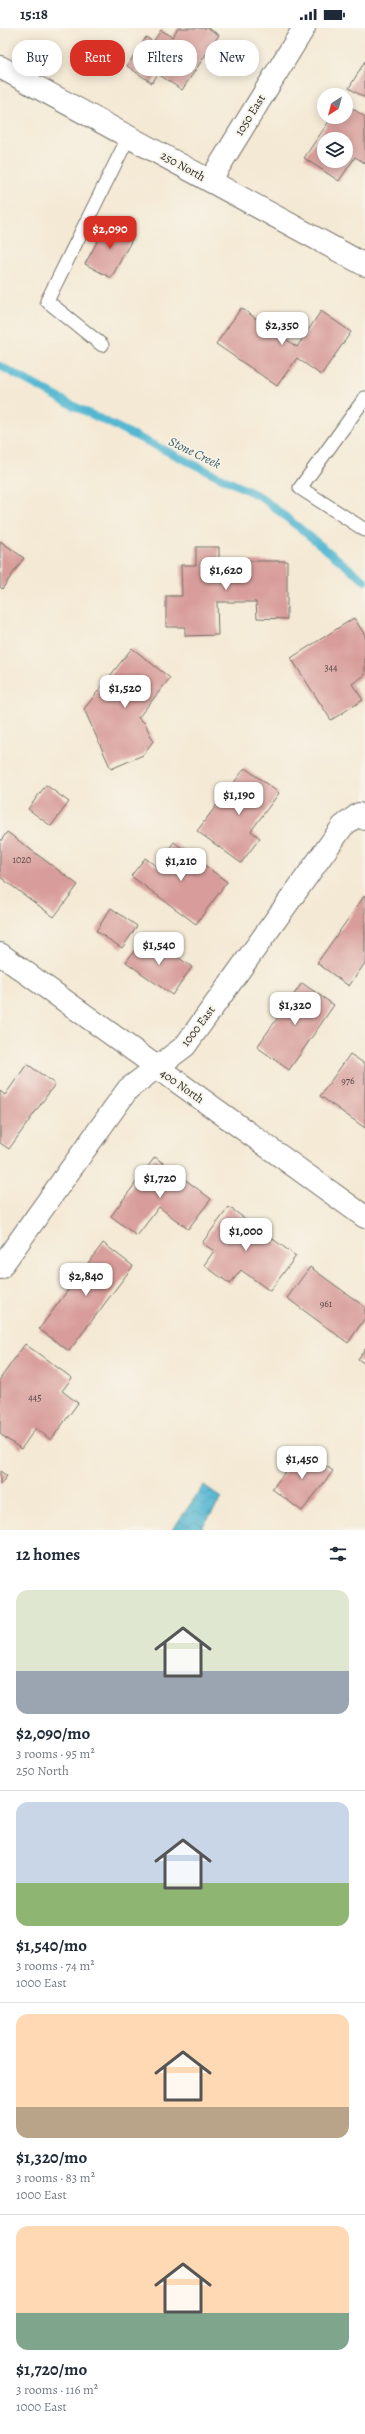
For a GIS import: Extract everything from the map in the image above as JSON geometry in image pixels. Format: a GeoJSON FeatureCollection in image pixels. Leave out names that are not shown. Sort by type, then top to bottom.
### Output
{"type":"FeatureCollection","features":[{"type":"Feature","properties":{"kind":"street","name":"1050 East"},"geometry":{"type":"LineString","coordinates":[[210,181],[304,28]]}},
{"type":"Feature","properties":{"kind":"street","name":"250 North"},"geometry":{"type":"LineString","coordinates":[[0,66],[365,265]]}},
{"type":"Feature","properties":{"kind":"street","name":"1000 East"},"geometry":{"type":"LineString","coordinates":[[0,1268],[128,1089],[185,1046],[337,834],[350,820],[362,816]]}},
{"type":"Feature","properties":{"kind":"street","name":"400 North"},"geometry":{"type":"LineString","coordinates":[[0,954],[365,1217]]}},
{"type":"Feature","properties":{"kind":"lane"},"geometry":{"type":"LineString","coordinates":[[102,345],[46,301],[129,136]]}},
{"type":"Feature","properties":{"kind":"lane"},"geometry":{"type":"LineString","coordinates":[[365,398],[300,488],[365,530]]}},
{"type":"Feature","properties":{"kind":"water"},"geometry":{"type":"Polygon","coordinates":[[[204,1485],[222,1498],[200,1530],[172,1530],[204,1485]]]}},
{"type":"Feature","properties":{"kind":"building"},"geometry":{"type":"Polygon","coordinates":[[[178,28],[208,28],[219,35],[216,40],[205,40],[205,56],[197,68],[197,40],[154,40],[161,30],[172,37],[178,28]]]}},
{"type":"Feature","properties":{"kind":"building"},"geometry":{"type":"Polygon","coordinates":[[[133,57],[133,70],[127,66],[133,57]]]}},
{"type":"Feature","properties":{"kind":"building"},"geometry":{"type":"Polygon","coordinates":[[[365,61],[365,98],[353,90],[353,88],[349,88],[365,61]]]}},
{"type":"Feature","properties":{"kind":"building"},"geometry":{"type":"Polygon","coordinates":[[[142,76],[157,76],[152,83],[142,76]]]}},
{"type":"Feature","properties":{"kind":"building"},"geometry":{"type":"Polygon","coordinates":[[[161,76],[191,76],[182,90],[161,76]]]}},
{"type":"Feature","properties":{"kind":"building"},"geometry":{"type":"Polygon","coordinates":[[[353,109],[365,117],[365,163],[355,157],[353,160],[353,132],[322,132],[327,124],[353,124],[353,109]]]}},
{"type":"Feature","properties":{"kind":"building"},"geometry":{"type":"Polygon","coordinates":[[[317,139],[317,167],[304,158],[317,139]]]}},
{"type":"Feature","properties":{"kind":"building"},"geometry":{"type":"Polygon","coordinates":[[[319,168],[348,168],[339,181],[319,168]]]}},
{"type":"Feature","properties":{"kind":"building"},"geometry":{"type":"Polygon","coordinates":[[[108,222],[134,236],[111,278],[85,264],[108,222]]]}},
{"type":"Feature","properties":{"kind":"building"},"geometry":{"type":"Polygon","coordinates":[[[241,308],[297,347],[321,311],[351,332],[321,375],[297,358],[277,386],[216,344],[241,308]]]}},
{"type":"Feature","properties":{"kind":"building"},"geometry":{"type":"Polygon","coordinates":[[[0,541],[24,558],[2,589],[0,587],[0,541]]]}},
{"type":"Feature","properties":{"kind":"building"},"geometry":{"type":"Polygon","coordinates":[[[196,547],[219,547],[219,561],[287,561],[287,619],[257,618],[256,602],[217,602],[218,635],[185,636],[185,627],[166,627],[166,596],[182,596],[181,565],[196,565],[196,547]]]}},
{"type":"Feature","properties":{"kind":"building"},"geometry":{"type":"Polygon","coordinates":[[[354,618],[365,635],[365,675],[352,684],[363,700],[331,720],[291,658],[354,618]]]}},
{"type":"Feature","properties":{"kind":"building"},"geometry":{"type":"Polygon","coordinates":[[[132,648],[170,678],[138,718],[145,723],[153,741],[143,755],[111,769],[84,709],[132,648]]]}},
{"type":"Feature","properties":{"kind":"building"},"geometry":{"type":"Polygon","coordinates":[[[245,768],[279,793],[251,831],[260,838],[241,863],[197,831],[245,768]]]}},
{"type":"Feature","properties":{"kind":"building"},"geometry":{"type":"Polygon","coordinates":[[[46,785],[69,802],[51,826],[28,809],[46,785]]]}},
{"type":"Feature","properties":{"kind":"building"},"geometry":{"type":"Polygon","coordinates":[[[7,832],[78,885],[54,917],[0,877],[0,842],[7,832]]]}},
{"type":"Feature","properties":{"kind":"building"},"geometry":{"type":"Polygon","coordinates":[[[174,842],[227,882],[196,924],[131,876],[145,858],[156,866],[174,842]]]}},
{"type":"Feature","properties":{"kind":"building"},"geometry":{"type":"Polygon","coordinates":[[[365,895],[365,963],[349,986],[317,963],[365,895]]]}},
{"type":"Feature","properties":{"kind":"building"},"geometry":{"type":"Polygon","coordinates":[[[111,908],[137,926],[122,948],[96,931],[111,908]]]}},
{"type":"Feature","properties":{"kind":"building"},"geometry":{"type":"Polygon","coordinates":[[[143,939],[158,949],[160,945],[192,967],[172,995],[126,962],[143,939]]]}},
{"type":"Feature","properties":{"kind":"building"},"geometry":{"type":"Polygon","coordinates":[[[302,983],[334,1005],[289,1070],[257,1047],[302,983]]]}},
{"type":"Feature","properties":{"kind":"building"},"geometry":{"type":"Polygon","coordinates":[[[350,1054],[365,1064],[365,1128],[320,1096],[350,1054]]]}},
{"type":"Feature","properties":{"kind":"building"},"geometry":{"type":"Polygon","coordinates":[[[27,1064],[55,1084],[9,1149],[0,1143],[0,1091],[5,1095],[27,1064]]]}},
{"type":"Feature","properties":{"kind":"building"},"geometry":{"type":"Polygon","coordinates":[[[155,1157],[211,1199],[188,1229],[159,1207],[137,1236],[111,1216],[155,1157]]]}},
{"type":"Feature","properties":{"kind":"building"},"geometry":{"type":"Polygon","coordinates":[[[229,1207],[296,1256],[270,1291],[241,1270],[230,1284],[204,1265],[214,1251],[202,1243],[229,1207]]]}},
{"type":"Feature","properties":{"kind":"building"},"geometry":{"type":"Polygon","coordinates":[[[103,1243],[133,1266],[69,1351],[39,1329],[103,1243]]]}},
{"type":"Feature","properties":{"kind":"building"},"geometry":{"type":"Polygon","coordinates":[[[310,1267],[365,1307],[365,1318],[348,1343],[287,1298],[310,1267]]]}},
{"type":"Feature","properties":{"kind":"building"},"geometry":{"type":"Polygon","coordinates":[[[25,1344],[72,1378],[62,1391],[78,1403],[51,1440],[36,1428],[21,1449],[0,1434],[0,1379],[25,1344]]]}},
{"type":"Feature","properties":{"kind":"building"},"geometry":{"type":"Polygon","coordinates":[[[365,1349],[365,1364],[358,1359],[365,1349]]]}},
{"type":"Feature","properties":{"kind":"building"},"geometry":{"type":"Polygon","coordinates":[[[303,1449],[333,1471],[302,1511],[272,1489],[303,1449]]]}},
{"type":"Feature","properties":{"kind":"building"},"geometry":{"type":"Polygon","coordinates":[[[0,1471],[7,1476],[0,1485],[0,1471]]]}},
{"type":"Feature","properties":{"kind":"waterway","name":"Stone Creek"},"geometry":{"type":"LineString","coordinates":[[0,366],[76,407],[261,497],[365,581]]}}]}
